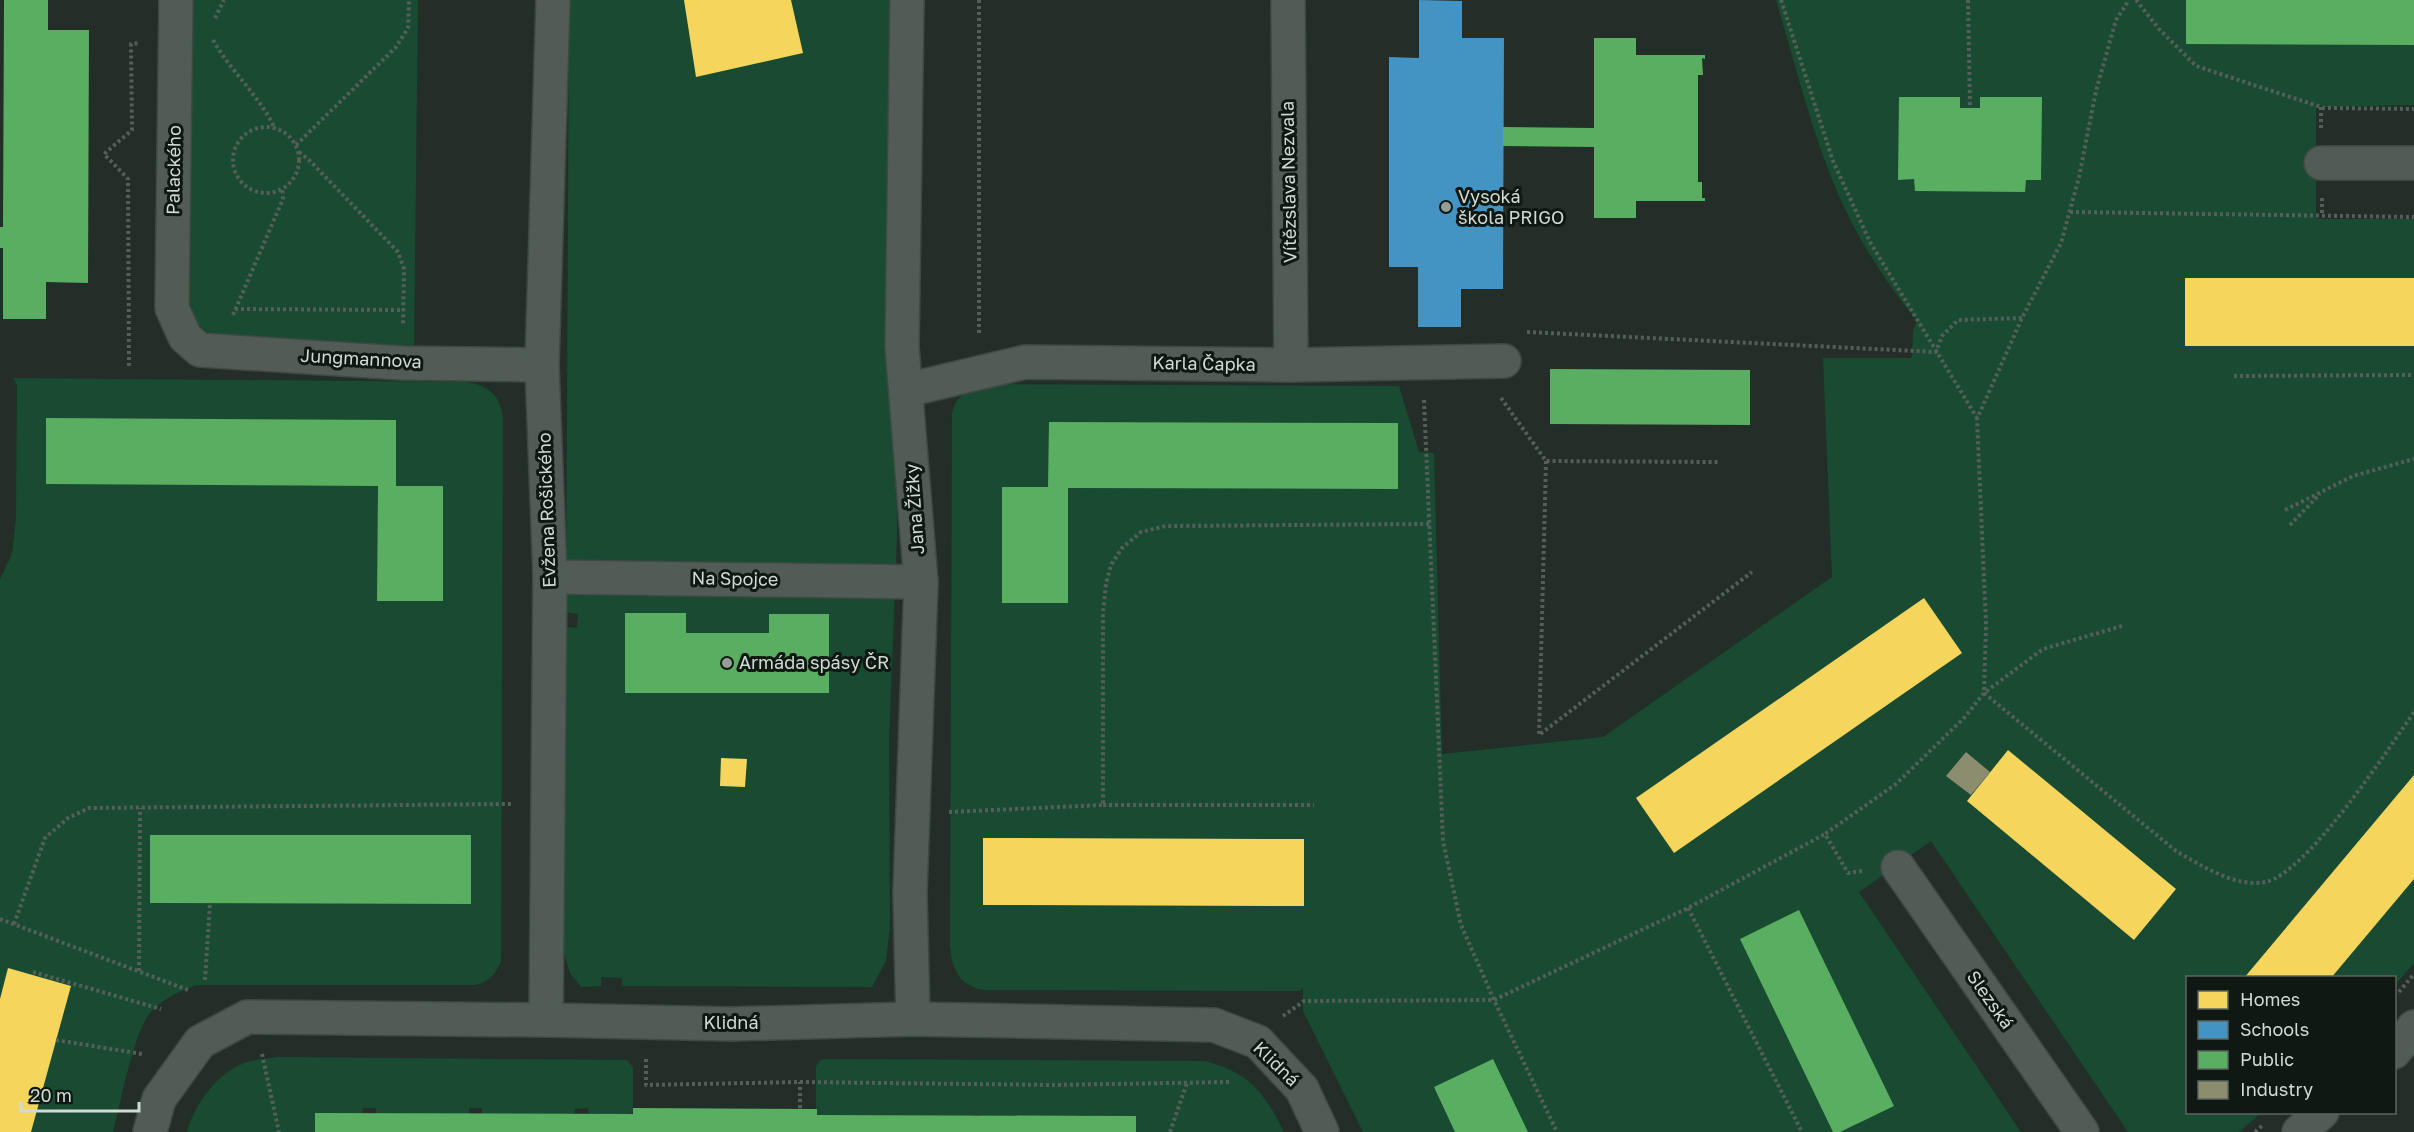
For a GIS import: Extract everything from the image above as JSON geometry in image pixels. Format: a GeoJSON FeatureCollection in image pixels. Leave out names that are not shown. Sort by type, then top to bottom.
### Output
{"type":"FeatureCollection","features":[{"type":"Feature","properties":{"kind":"street","name":"Palackého"},"geometry":{"type":"LineString","coordinates":[[176,0],[172,308],[185,337]]}},
{"type":"Feature","properties":{"kind":"street","name":"Evžena Rošického"},"geometry":{"type":"LineString","coordinates":[[546,1020],[550,577],[542,365],[553,0]]}},
{"type":"Feature","properties":{"kind":"street","name":"Jana Žižky"},"geometry":{"type":"LineString","coordinates":[[907,0],[902,335],[921,582],[910,893],[913,1019]]}},
{"type":"Feature","properties":{"kind":"street","name":"Vítězslava Nezvala"},"geometry":{"type":"LineString","coordinates":[[1288,0],[1291,364]]}},
{"type":"Feature","properties":{"kind":"street"},"geometry":{"type":"LineString","coordinates":[[2321,163],[2414,163]]}},
{"type":"Feature","properties":{"kind":"street","name":"Jungmannova"},"geometry":{"type":"LineString","coordinates":[[185,337],[200,350],[402,363],[542,365]]}},
{"type":"Feature","properties":{"kind":"street","name":"Karla Čapka"},"geometry":{"type":"LineString","coordinates":[[907,390],[1025,362],[1291,364],[1504,361]]}},
{"type":"Feature","properties":{"kind":"street","name":"Na Spojce"},"geometry":{"type":"LineString","coordinates":[[550,577],[921,582]]}},
{"type":"Feature","properties":{"kind":"street","name":"Slezská"},"geometry":{"type":"LineString","coordinates":[[1898,867],[2082,1132]]}},
{"type":"Feature","properties":{"kind":"street","name":"Klidná"},"geometry":{"type":"LineString","coordinates":[[150,1132],[159,1099],[200,1042],[247,1017],[732,1024],[913,1019],[1214,1025],[1258,1041],[1302,1089],[1322,1132]]}},
{"type":"Feature","properties":{"kind":"street"},"geometry":{"type":"LineString","coordinates":[[2396,1050],[2414,1027]]}},
{"type":"Feature","properties":{"kind":"street"},"geometry":{"type":"LineString","coordinates":[[2299,1132],[2321,1114]]}},
{"type":"Feature","properties":{"kind":"path"},"geometry":{"type":"LineString","coordinates":[[213,22],[224,0]]}},
{"type":"Feature","properties":{"kind":"path"},"geometry":{"type":"LineString","coordinates":[[296,145],[396,47],[408,28],[409,0]]}},
{"type":"Feature","properties":{"kind":"path"},"geometry":{"type":"LineString","coordinates":[[979,0],[979,373]]}},
{"type":"Feature","properties":{"kind":"path"},"geometry":{"type":"LineString","coordinates":[[1781,0],[1833,161],[1870,242],[1977,419]]}},
{"type":"Feature","properties":{"kind":"path"},"geometry":{"type":"LineString","coordinates":[[1968,0],[1970,108]]}},
{"type":"Feature","properties":{"kind":"path"},"geometry":{"type":"LineString","coordinates":[[1984,693],[1986,625],[1977,419],[2022,318],[2061,243],[2070,212],[2096,91],[2116,20],[2129,0]]}},
{"type":"Feature","properties":{"kind":"path"},"geometry":{"type":"LineString","coordinates":[[2136,0],[2158,29],[2196,66],[2324,108],[2414,109]]}},
{"type":"Feature","properties":{"kind":"path"},"geometry":{"type":"LineString","coordinates":[[212,36],[224,59],[253,93],[269,115],[275,129]]}},
{"type":"Feature","properties":{"kind":"path"},"geometry":{"type":"LineString","coordinates":[[129,366],[128,179],[104,154],[132,130],[131,44]]}},
{"type":"Feature","properties":{"kind":"path"},"geometry":{"type":"LineString","coordinates":[[271,127],[289,136],[296,145],[299,152],[299,166],[294,178],[282,189],[267,193],[251,190],[239,180],[233,168],[234,151],[240,140],[253,128],[271,127]]}},
{"type":"Feature","properties":{"kind":"path"},"geometry":{"type":"LineString","coordinates":[[299,152],[398,252],[404,269],[402,363]]}},
{"type":"Feature","properties":{"kind":"path"},"geometry":{"type":"LineString","coordinates":[[217,351],[283,199],[282,189]]}},
{"type":"Feature","properties":{"kind":"path"},"geometry":{"type":"LineString","coordinates":[[2070,212],[2414,217]]}},
{"type":"Feature","properties":{"kind":"path"},"geometry":{"type":"LineString","coordinates":[[235,309],[404,310]]}},
{"type":"Feature","properties":{"kind":"path"},"geometry":{"type":"LineString","coordinates":[[1936,352],[1942,336],[1958,320],[2022,318]]}},
{"type":"Feature","properties":{"kind":"path"},"geometry":{"type":"LineString","coordinates":[[1504,361],[1525,332],[1936,352]]}},
{"type":"Feature","properties":{"kind":"path"},"geometry":{"type":"LineString","coordinates":[[2234,376],[2414,375]]}},
{"type":"Feature","properties":{"kind":"path"},"geometry":{"type":"LineString","coordinates":[[1498,394],[1546,460],[1539,735],[1752,573]]}},
{"type":"Feature","properties":{"kind":"path"},"geometry":{"type":"LineString","coordinates":[[1424,395],[1443,841],[1461,925],[1557,1132]]}},
{"type":"Feature","properties":{"kind":"path"},"geometry":{"type":"LineString","coordinates":[[2285,510],[2353,476],[2414,459]]}},
{"type":"Feature","properties":{"kind":"path"},"geometry":{"type":"LineString","coordinates":[[1546,460],[1718,462]]}},
{"type":"Feature","properties":{"kind":"path"},"geometry":{"type":"LineString","coordinates":[[2290,525],[2323,491]]}},
{"type":"Feature","properties":{"kind":"path"},"geometry":{"type":"LineString","coordinates":[[1103,805],[1103,613],[1106,584],[1111,565],[1128,543],[1141,532],[1166,526],[1430,524]]}},
{"type":"Feature","properties":{"kind":"path"},"geometry":{"type":"LineString","coordinates":[[1276,1020],[1304,1001],[1494,1000],[1688,908],[1825,834],[1896,784],[1964,718],[1984,693],[2043,649],[2122,626]]}},
{"type":"Feature","properties":{"kind":"path"},"geometry":{"type":"LineString","coordinates":[[1984,693],[2176,851],[2207,870],[2238,881],[2265,882],[2290,869],[2306,855],[2353,797],[2414,712]]}},
{"type":"Feature","properties":{"kind":"path"},"geometry":{"type":"LineString","coordinates":[[14,924],[45,838],[68,818],[89,808],[519,804]]}},
{"type":"Feature","properties":{"kind":"path"},"geometry":{"type":"LineString","coordinates":[[945,812],[1103,805],[1314,805]]}},
{"type":"Feature","properties":{"kind":"path"},"geometry":{"type":"LineString","coordinates":[[139,971],[140,808]]}},
{"type":"Feature","properties":{"kind":"path"},"geometry":{"type":"LineString","coordinates":[[1825,834],[1848,873],[1898,867]]}},
{"type":"Feature","properties":{"kind":"path"},"geometry":{"type":"LineString","coordinates":[[206,980],[210,903]]}},
{"type":"Feature","properties":{"kind":"path"},"geometry":{"type":"LineString","coordinates":[[1688,908],[1802,1132]]}},
{"type":"Feature","properties":{"kind":"path"},"geometry":{"type":"LineString","coordinates":[[0,919],[188,990]]}},
{"type":"Feature","properties":{"kind":"path"},"geometry":{"type":"LineString","coordinates":[[33,972],[161,1009]]}},
{"type":"Feature","properties":{"kind":"path"},"geometry":{"type":"LineString","coordinates":[[2396,996],[2414,974]]}},
{"type":"Feature","properties":{"kind":"path"},"geometry":{"type":"LineString","coordinates":[[647,1022],[646,1084],[800,1082],[1054,1085],[1232,1082]]}},
{"type":"Feature","properties":{"kind":"path"},"geometry":{"type":"LineString","coordinates":[[56,1040],[142,1054]]}},
{"type":"Feature","properties":{"kind":"path"},"geometry":{"type":"LineString","coordinates":[[261,1052],[279,1132]]}},
{"type":"Feature","properties":{"kind":"path"},"geometry":{"type":"LineString","coordinates":[[253,1055],[273,1052]]}},
{"type":"Feature","properties":{"kind":"path"},"geometry":{"type":"LineString","coordinates":[[800,1082],[800,1108]]}},
{"type":"Feature","properties":{"kind":"path"},"geometry":{"type":"LineString","coordinates":[[1170,1132],[1187,1083]]}},
{"type":"Feature","properties":{"kind":"green space"},"geometry":{"type":"Polygon","coordinates":[[[188,0],[418,0],[414,353],[226,348],[197,323],[183,283],[188,0]]]}},
{"type":"Feature","properties":{"kind":"green space"},"geometry":{"type":"Polygon","coordinates":[[[569,0],[896,0],[897,536],[889,741],[890,926],[886,961],[872,987],[622,986],[622,978],[601,977],[601,986],[581,987],[570,973],[564,953],[563,684],[566,627],[577,628],[578,614],[567,612],[566,622],[569,0]]]}},
{"type":"Feature","properties":{"kind":"green space"},"geometry":{"type":"Polygon","coordinates":[[[1776,0],[2414,0],[2414,105],[2326,107],[2316,104],[2316,219],[2414,219],[2414,963],[2396,984],[2396,976],[2186,976],[2186,1114],[2260,1114],[2239,1132],[2128,1132],[1931,841],[1859,892],[2021,1132],[1363,1132],[1303,1011],[1303,987],[1300,991],[983,990],[963,980],[955,969],[950,946],[952,414],[959,398],[982,384],[1399,386],[1419,452],[1434,453],[1442,754],[1603,737],[1832,577],[1823,358],[1912,358],[1913,331],[1917,321],[1878,267],[1845,209],[1824,158],[1776,0]]]}},
{"type":"Feature","properties":{"kind":"green space"},"geometry":{"type":"Polygon","coordinates":[[[13,378],[467,382],[488,389],[497,398],[503,420],[501,961],[488,980],[475,985],[197,985],[170,997],[147,1017],[136,1041],[113,1132],[0,1132],[0,579],[12,554],[16,518],[17,385],[13,378]]]}},
{"type":"Feature","properties":{"kind":"green space"},"geometry":{"type":"Polygon","coordinates":[[[279,1057],[627,1060],[633,1067],[633,1111],[631,1114],[589,1116],[588,1108],[575,1109],[574,1115],[482,1116],[482,1108],[469,1108],[469,1116],[376,1115],[376,1108],[363,1108],[362,1115],[315,1115],[315,1132],[187,1132],[196,1109],[219,1079],[240,1065],[279,1057]]]}},
{"type":"Feature","properties":{"kind":"green space"},"geometry":{"type":"Polygon","coordinates":[[[820,1060],[1205,1061],[1234,1072],[1254,1086],[1270,1106],[1284,1132],[1136,1132],[1088,1118],[1087,1115],[1074,1117],[861,1115],[816,1117],[816,1066],[820,1060]]]}},
{"type":"Feature","properties":{"kind":"building: Homes"},"geometry":{"type":"Polygon","coordinates":[[[684,0],[791,0],[803,53],[696,77],[684,0]]]}},
{"type":"Feature","properties":{"kind":"building: Homes"},"geometry":{"type":"Polygon","coordinates":[[[2185,278],[2414,278],[2414,346],[2185,346],[2185,278]]]}},
{"type":"Feature","properties":{"kind":"building: Homes"},"geometry":{"type":"Polygon","coordinates":[[[1924,598],[1962,653],[1674,853],[1636,798],[1924,598]]]}},
{"type":"Feature","properties":{"kind":"building: Homes"},"geometry":{"type":"Polygon","coordinates":[[[2008,750],[2176,889],[2134,940],[1967,801],[2008,750]]]}},
{"type":"Feature","properties":{"kind":"building: Homes"},"geometry":{"type":"Polygon","coordinates":[[[721,758],[747,759],[745,787],[720,786],[721,758]]]}},
{"type":"Feature","properties":{"kind":"building: Homes"},"geometry":{"type":"Polygon","coordinates":[[[2414,775],[2414,879],[2333,976],[2246,976],[2414,775]]]}},
{"type":"Feature","properties":{"kind":"building: Homes"},"geometry":{"type":"Polygon","coordinates":[[[983,838],[1304,839],[1304,906],[983,905],[983,838]]]}},
{"type":"Feature","properties":{"kind":"building: Homes"},"geometry":{"type":"Polygon","coordinates":[[[8,968],[71,986],[31,1132],[0,1132],[0,999],[8,968]]]}},
{"type":"Feature","properties":{"kind":"building: Schools","name":"Vysoká škola PRIGO"},"geometry":{"type":"Polygon","coordinates":[[[1419,0],[1462,1],[1462,38],[1504,38],[1503,289],[1461,289],[1461,327],[1418,327],[1418,267],[1389,267],[1389,57],[1419,58],[1419,0]]]}},
{"type":"Feature","properties":{"kind":"building: Public"},"geometry":{"type":"Polygon","coordinates":[[[4,0],[48,0],[48,30],[89,30],[88,283],[46,282],[46,319],[3,319],[3,248],[0,248],[0,227],[3,227],[4,0]]]}},
{"type":"Feature","properties":{"kind":"building: Public"},"geometry":{"type":"Polygon","coordinates":[[[2186,0],[2414,0],[2414,45],[2186,44],[2186,0]]]}},
{"type":"Feature","properties":{"kind":"building: Public"},"geometry":{"type":"Polygon","coordinates":[[[1594,38],[1636,38],[1636,55],[1705,55],[1705,59],[1702,58],[1703,75],[1698,75],[1698,182],[1702,182],[1702,198],[1705,198],[1705,201],[1636,201],[1636,218],[1594,218],[1594,147],[1503,146],[1503,127],[1594,128],[1594,38]]]}},
{"type":"Feature","properties":{"kind":"building: Public"},"geometry":{"type":"Polygon","coordinates":[[[1899,97],[1960,97],[1960,108],[1980,108],[1980,97],[2042,97],[2041,180],[2026,180],[2025,192],[1915,191],[1914,179],[1898,180],[1899,97]]]}},
{"type":"Feature","properties":{"kind":"building: Public"},"geometry":{"type":"Polygon","coordinates":[[[1550,369],[1750,370],[1750,425],[1550,424],[1550,369]]]}},
{"type":"Feature","properties":{"kind":"building: Public"},"geometry":{"type":"Polygon","coordinates":[[[46,418],[396,420],[396,486],[443,486],[443,601],[377,601],[378,486],[46,484],[46,418]]]}},
{"type":"Feature","properties":{"kind":"building: Public"},"geometry":{"type":"Polygon","coordinates":[[[1049,422],[1398,423],[1398,489],[1068,488],[1068,603],[1002,603],[1002,487],[1048,487],[1049,422]]]}},
{"type":"Feature","properties":{"kind":"building: Public","name":"Armáda spásy ČR"},"geometry":{"type":"Polygon","coordinates":[[[625,613],[686,613],[686,633],[769,633],[769,614],[829,614],[829,693],[625,693],[625,613]]]}},
{"type":"Feature","properties":{"kind":"building: Public"},"geometry":{"type":"Polygon","coordinates":[[[150,835],[471,835],[471,904],[150,903],[150,835]]]}},
{"type":"Feature","properties":{"kind":"building: Public"},"geometry":{"type":"Polygon","coordinates":[[[1799,910],[1894,1106],[1840,1132],[1833,1132],[1740,939],[1799,910]]]}},
{"type":"Feature","properties":{"kind":"building: Public"},"geometry":{"type":"Polygon","coordinates":[[[1493,1059],[1528,1132],[1455,1132],[1434,1087],[1493,1059]]]}},
{"type":"Feature","properties":{"kind":"building: Public"},"geometry":{"type":"Polygon","coordinates":[[[633,1108],[817,1109],[817,1115],[1136,1116],[1136,1132],[315,1132],[315,1113],[633,1114],[633,1108]]]}},
{"type":"Feature","properties":{"kind":"building: Industry"},"geometry":{"type":"Polygon","coordinates":[[[1966,752],[1990,772],[1971,795],[1946,776],[1966,752]]]}},
{"type":"Feature","properties":{"kind":"place","name":"Vysoká škola PRIGO"},"geometry":{"type":"Point","coordinates":[1446,207]}},
{"type":"Feature","properties":{"kind":"place","name":"Armáda spásy ČR"},"geometry":{"type":"Point","coordinates":[727,663]}}]}
